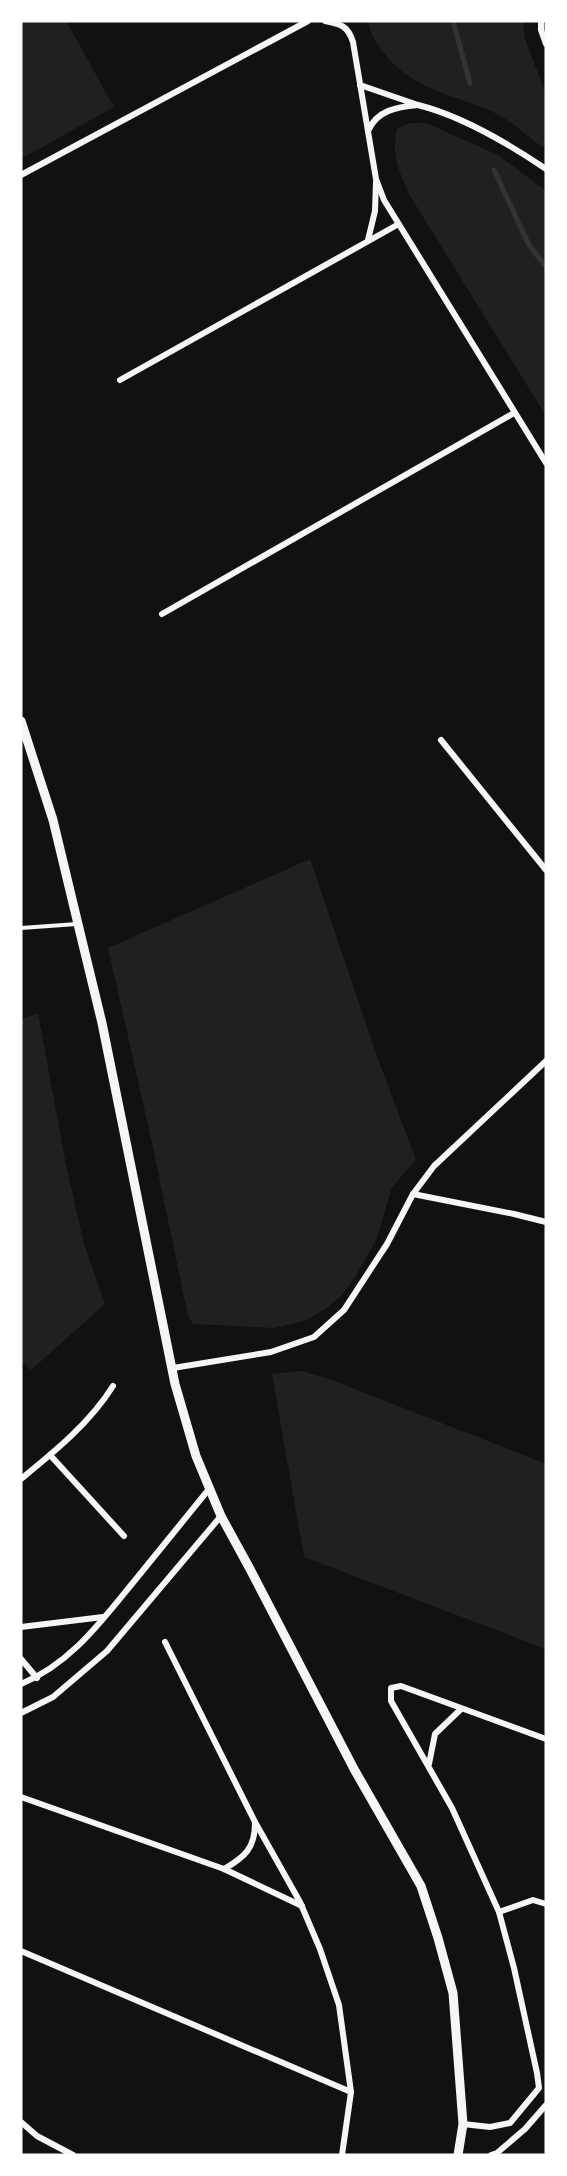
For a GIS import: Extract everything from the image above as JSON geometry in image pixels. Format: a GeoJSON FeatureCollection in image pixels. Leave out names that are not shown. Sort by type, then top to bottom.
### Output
{"type":"FeatureCollection","features":[{"type":"Feature","properties":{"kind":"street"},"geometry":{"type":"LineString","coordinates":[[21,175],[308,21]]}},
{"type":"Feature","properties":{"kind":"street"},"geometry":{"type":"LineString","coordinates":[[325,21],[350,32],[376,179],[384,200],[397,225],[546,463]]}},
{"type":"Feature","properties":{"kind":"street"},"geometry":{"type":"LineString","coordinates":[[541,21],[541,30],[546,44]]}},
{"type":"Feature","properties":{"kind":"street"},"geometry":{"type":"LineString","coordinates":[[360,85],[438,110],[516,148],[546,169]]}},
{"type":"Feature","properties":{"kind":"street"},"geometry":{"type":"LineString","coordinates":[[368,132],[372,121],[387,111],[418,105]]}},
{"type":"Feature","properties":{"kind":"street"},"geometry":{"type":"LineString","coordinates":[[368,241],[375,211],[376,179]]}},
{"type":"Feature","properties":{"kind":"street"},"geometry":{"type":"LineString","coordinates":[[120,380],[397,225]]}},
{"type":"Feature","properties":{"kind":"street"},"geometry":{"type":"LineString","coordinates":[[162,614],[514,413]]}},
{"type":"Feature","properties":{"kind":"street"},"geometry":{"type":"LineString","coordinates":[[21,721],[53,820],[102,1023],[175,1384],[196,1456],[221,1516],[354,1769],[421,1886],[453,1993],[462,2124],[458,2155]]}},
{"type":"Feature","properties":{"kind":"street"},"geometry":{"type":"LineString","coordinates":[[441,740],[546,870]]}},
{"type":"Feature","properties":{"kind":"street"},"geometry":{"type":"LineString","coordinates":[[173,1368],[271,1352],[314,1337],[344,1310],[387,1244],[413,1194],[434,1166],[546,1061]]}},
{"type":"Feature","properties":{"kind":"street"},"geometry":{"type":"LineString","coordinates":[[413,1194],[546,1222]]}},
{"type":"Feature","properties":{"kind":"street"},"geometry":{"type":"LineString","coordinates":[[21,1479],[50,1455],[101,1405],[113,1386]]}},
{"type":"Feature","properties":{"kind":"street"},"geometry":{"type":"LineString","coordinates":[[50,1455],[124,1536]]}},
{"type":"Feature","properties":{"kind":"street"},"geometry":{"type":"LineString","coordinates":[[21,1684],[50,1671],[69,1656],[209,1489]]}},
{"type":"Feature","properties":{"kind":"street"},"geometry":{"type":"LineString","coordinates":[[21,1713],[53,1697],[107,1651],[221,1516]]}},
{"type":"Feature","properties":{"kind":"street"},"geometry":{"type":"LineString","coordinates":[[21,1627],[104,1617]]}},
{"type":"Feature","properties":{"kind":"street"},"geometry":{"type":"LineString","coordinates":[[165,1642],[255,1822],[302,1906],[320,1949],[339,2005],[351,2092],[342,2155]]}},
{"type":"Feature","properties":{"kind":"street"},"geometry":{"type":"LineString","coordinates":[[21,1659],[37,1678]]}},
{"type":"Feature","properties":{"kind":"street"},"geometry":{"type":"LineString","coordinates":[[462,2124],[490,2127],[510,2123],[542,2090],[499,1912],[471,1847],[392,1701],[391,1688],[401,1686],[546,1739]]}},
{"type":"Feature","properties":{"kind":"street"},"geometry":{"type":"LineString","coordinates":[[428,1764],[435,1734],[461,1709]]}},
{"type":"Feature","properties":{"kind":"street"},"geometry":{"type":"LineString","coordinates":[[21,1797],[224,1869],[302,1906]]}},
{"type":"Feature","properties":{"kind":"street"},"geometry":{"type":"LineString","coordinates":[[224,1869],[240,1860],[250,1849],[255,1836],[255,1822]]}},
{"type":"Feature","properties":{"kind":"street"},"geometry":{"type":"LineString","coordinates":[[499,1912],[533,1900],[546,1904]]}},
{"type":"Feature","properties":{"kind":"street"},"geometry":{"type":"LineString","coordinates":[[21,1951],[351,2092]]}},
{"type":"Feature","properties":{"kind":"street"},"geometry":{"type":"LineString","coordinates":[[491,2155],[525,2129],[546,2105]]}},
{"type":"Feature","properties":{"kind":"street"},"geometry":{"type":"LineString","coordinates":[[21,2122],[37,2136],[73,2155]]}},
{"type":"Feature","properties":{"kind":"lane"},"geometry":{"type":"LineString","coordinates":[[21,928],[78,924]]}},
{"type":"Feature","properties":{"kind":"shaded area"},"geometry":{"type":"Polygon","coordinates":[[[21,21],[66,21],[114,107],[21,159],[21,21]]]}},
{"type":"Feature","properties":{"kind":"shaded area"},"geometry":{"type":"Polygon","coordinates":[[[368,21],[523,21],[525,39],[546,94],[546,146],[542,147],[499,115],[410,77],[398,68],[381,49],[368,21]]]}},
{"type":"Feature","properties":{"kind":"shaded area"},"geometry":{"type":"Polygon","coordinates":[[[410,123],[426,123],[498,155],[546,191],[546,416],[409,194],[402,178],[395,146],[397,129],[410,123]]]}},
{"type":"Feature","properties":{"kind":"shaded area"},"geometry":{"type":"Polygon","coordinates":[[[310,859],[378,1059],[416,1160],[392,1187],[377,1238],[357,1274],[342,1295],[324,1310],[304,1321],[274,1328],[193,1324],[188,1316],[108,948],[310,859]]]}},
{"type":"Feature","properties":{"kind":"shaded area"},"geometry":{"type":"Polygon","coordinates":[[[38,1013],[66,1165],[84,1244],[105,1304],[31,1370],[21,1360],[21,1019],[38,1013]]]}},
{"type":"Feature","properties":{"kind":"shaded area"},"geometry":{"type":"Polygon","coordinates":[[[302,1371],[332,1380],[546,1464],[546,1649],[304,1557],[272,1374],[302,1371]]]}},
{"type":"Feature","properties":{"kind":"waterway"},"geometry":{"type":"LineString","coordinates":[[453,21],[470,83]]}},
{"type":"Feature","properties":{"kind":"waterway"},"geometry":{"type":"LineString","coordinates":[[494,170],[529,245],[546,267]]}}]}
